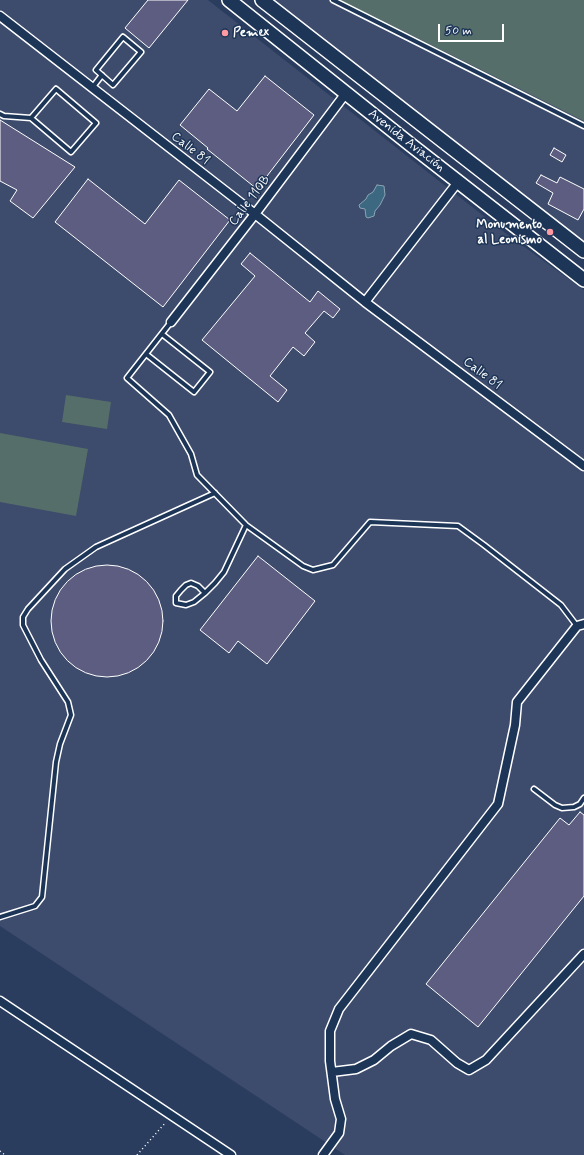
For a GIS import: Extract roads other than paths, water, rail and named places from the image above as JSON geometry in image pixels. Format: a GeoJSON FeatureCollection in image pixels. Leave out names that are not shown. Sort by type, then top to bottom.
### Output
{"type":"FeatureCollection","features":[{"type":"Feature","properties":{"kind":"main road","name":"Avenida Aviación"},"geometry":{"type":"LineString","coordinates":[[228,0],[584,280]]}},
{"type":"Feature","properties":{"kind":"main road","name":"Avenida Aviación"},"geometry":{"type":"LineString","coordinates":[[262,0],[584,251]]}},
{"type":"Feature","properties":{"kind":"street","name":"Calle 81"},"geometry":{"type":"LineString","coordinates":[[0,16],[255,214],[365,302],[584,466]]}},
{"type":"Feature","properties":{"kind":"street","name":"Calle 110B"},"geometry":{"type":"LineString","coordinates":[[171,322],[346,93]]}},
{"type":"Feature","properties":{"kind":"street"},"geometry":{"type":"LineString","coordinates":[[365,302],[458,182]]}},
{"type":"Feature","properties":{"kind":"street"},"geometry":{"type":"LineString","coordinates":[[323,1155],[339,1134],[341,1119],[335,1100],[330,1031],[339,1009],[498,804],[515,726],[517,702],[581,625]]}},
{"type":"Feature","properties":{"kind":"street"},"geometry":{"type":"LineString","coordinates":[[332,1072],[356,1069],[374,1060],[391,1046],[411,1034],[431,1040],[457,1063],[469,1070],[486,1060],[584,954]]}},
{"type":"Feature","properties":{"kind":"street"},"geometry":{"type":"LineString","coordinates":[[0,1001],[231,1155]]}},
{"type":"Feature","properties":{"kind":"lane"},"geometry":{"type":"LineString","coordinates":[[333,0],[584,126]]}},
{"type":"Feature","properties":{"kind":"lane"},"geometry":{"type":"LineString","coordinates":[[123,37],[140,52],[113,85],[102,75],[96,70],[123,37]]}},
{"type":"Feature","properties":{"kind":"lane"},"geometry":{"type":"LineString","coordinates":[[92,88],[102,75]]}},
{"type":"Feature","properties":{"kind":"lane"},"geometry":{"type":"LineString","coordinates":[[0,114],[4,116],[31,118],[71,152],[96,123],[56,89],[31,118]]}},
{"type":"Feature","properties":{"kind":"lane"},"geometry":{"type":"LineString","coordinates":[[171,322],[127,378],[169,415],[191,454],[197,475],[246,526],[303,566],[313,570],[333,565],[370,522],[458,526],[561,605],[581,625]]}},
{"type":"Feature","properties":{"kind":"lane"},"geometry":{"type":"LineString","coordinates":[[146,354],[194,392],[210,372],[162,334]]}},
{"type":"Feature","properties":{"kind":"lane"},"geometry":{"type":"LineString","coordinates":[[0,917],[35,906],[42,897],[56,762],[60,744],[71,715],[68,702],[41,660],[23,625],[23,617],[28,609],[65,569],[96,546],[215,493]]}},
{"type":"Feature","properties":{"kind":"lane"},"geometry":{"type":"LineString","coordinates":[[205,593],[198,586],[191,583],[186,585],[176,596],[176,603],[186,604],[194,602],[205,593],[215,583],[224,572],[246,526]]}},
{"type":"Feature","properties":{"kind":"lane"},"geometry":{"type":"LineString","coordinates":[[534,789],[555,805],[562,808],[574,807],[580,804],[584,798]]}},
{"type":"Feature","properties":{"kind":"place","name":"Pemex"},"geometry":{"type":"Point","coordinates":[225,33]}},
{"type":"Feature","properties":{"kind":"place","name":"Monumento al Leonismo"},"geometry":{"type":"Point","coordinates":[550,232]}}]}
